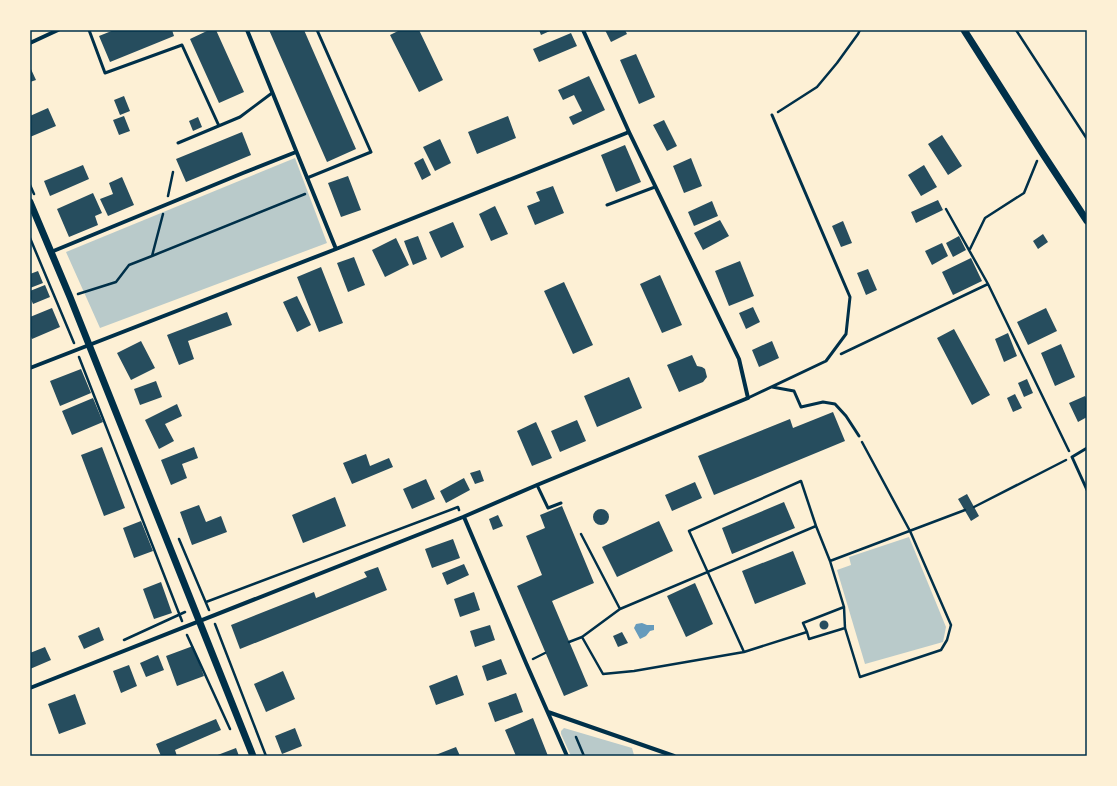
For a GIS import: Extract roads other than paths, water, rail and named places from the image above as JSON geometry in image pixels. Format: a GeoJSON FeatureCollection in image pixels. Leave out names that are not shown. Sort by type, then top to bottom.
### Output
{"type":"FeatureCollection","features":[{"type":"Feature","properties":{"kind":"street"},"geometry":{"type":"LineString","coordinates":[[30,43],[58,30]]}},
{"type":"Feature","properties":{"kind":"street"},"geometry":{"type":"LineString","coordinates":[[247,30],[336,250]]}},
{"type":"Feature","properties":{"kind":"street"},"geometry":{"type":"LineString","coordinates":[[30,688],[464,517],[537,485],[748,398],[740,359],[655,187],[583,30]]}},
{"type":"Feature","properties":{"kind":"street"},"geometry":{"type":"LineString","coordinates":[[964,30],[1087,221]]}},
{"type":"Feature","properties":{"kind":"street"},"geometry":{"type":"LineString","coordinates":[[30,368],[336,250],[629,132]]}},
{"type":"Feature","properties":{"kind":"street"},"geometry":{"type":"LineString","coordinates":[[51,252],[296,152]]}},
{"type":"Feature","properties":{"kind":"street"},"geometry":{"type":"LineString","coordinates":[[30,202],[70,297],[253,756]]}},
{"type":"Feature","properties":{"kind":"street"},"geometry":{"type":"LineString","coordinates":[[464,517],[567,756]]}},
{"type":"Feature","properties":{"kind":"street"},"geometry":{"type":"LineString","coordinates":[[548,712],[674,756]]}},
{"type":"Feature","properties":{"kind":"lane"},"geometry":{"type":"LineString","coordinates":[[89,30],[106,73],[182,45],[219,126]]}},
{"type":"Feature","properties":{"kind":"lane"},"geometry":{"type":"LineString","coordinates":[[307,178],[371,152],[317,30]]}},
{"type":"Feature","properties":{"kind":"lane"},"geometry":{"type":"LineString","coordinates":[[178,143],[240,117],[272,93]]}},
{"type":"Feature","properties":{"kind":"lane"},"geometry":{"type":"LineString","coordinates":[[748,398],[826,361],[846,334],[850,297],[772,115]]}},
{"type":"Feature","properties":{"kind":"lane"},"geometry":{"type":"LineString","coordinates":[[607,205],[655,187]]}},
{"type":"Feature","properties":{"kind":"lane"},"geometry":{"type":"LineString","coordinates":[[772,387],[794,391],[801,407],[823,402],[835,404],[846,416],[859,436]]}},
{"type":"Feature","properties":{"kind":"lane"},"geometry":{"type":"LineString","coordinates":[[1087,448],[1072,457],[1087,490]]}},
{"type":"Feature","properties":{"kind":"lane"},"geometry":{"type":"LineString","coordinates":[[537,485],[548,508],[561,502]]}},
{"type":"Feature","properties":{"kind":"water"},"geometry":{"type":"Polygon","coordinates":[[[642,623],[654,625],[654,630],[650,631],[646,636],[640,639],[634,628],[636,624],[642,623]]]}}]}
